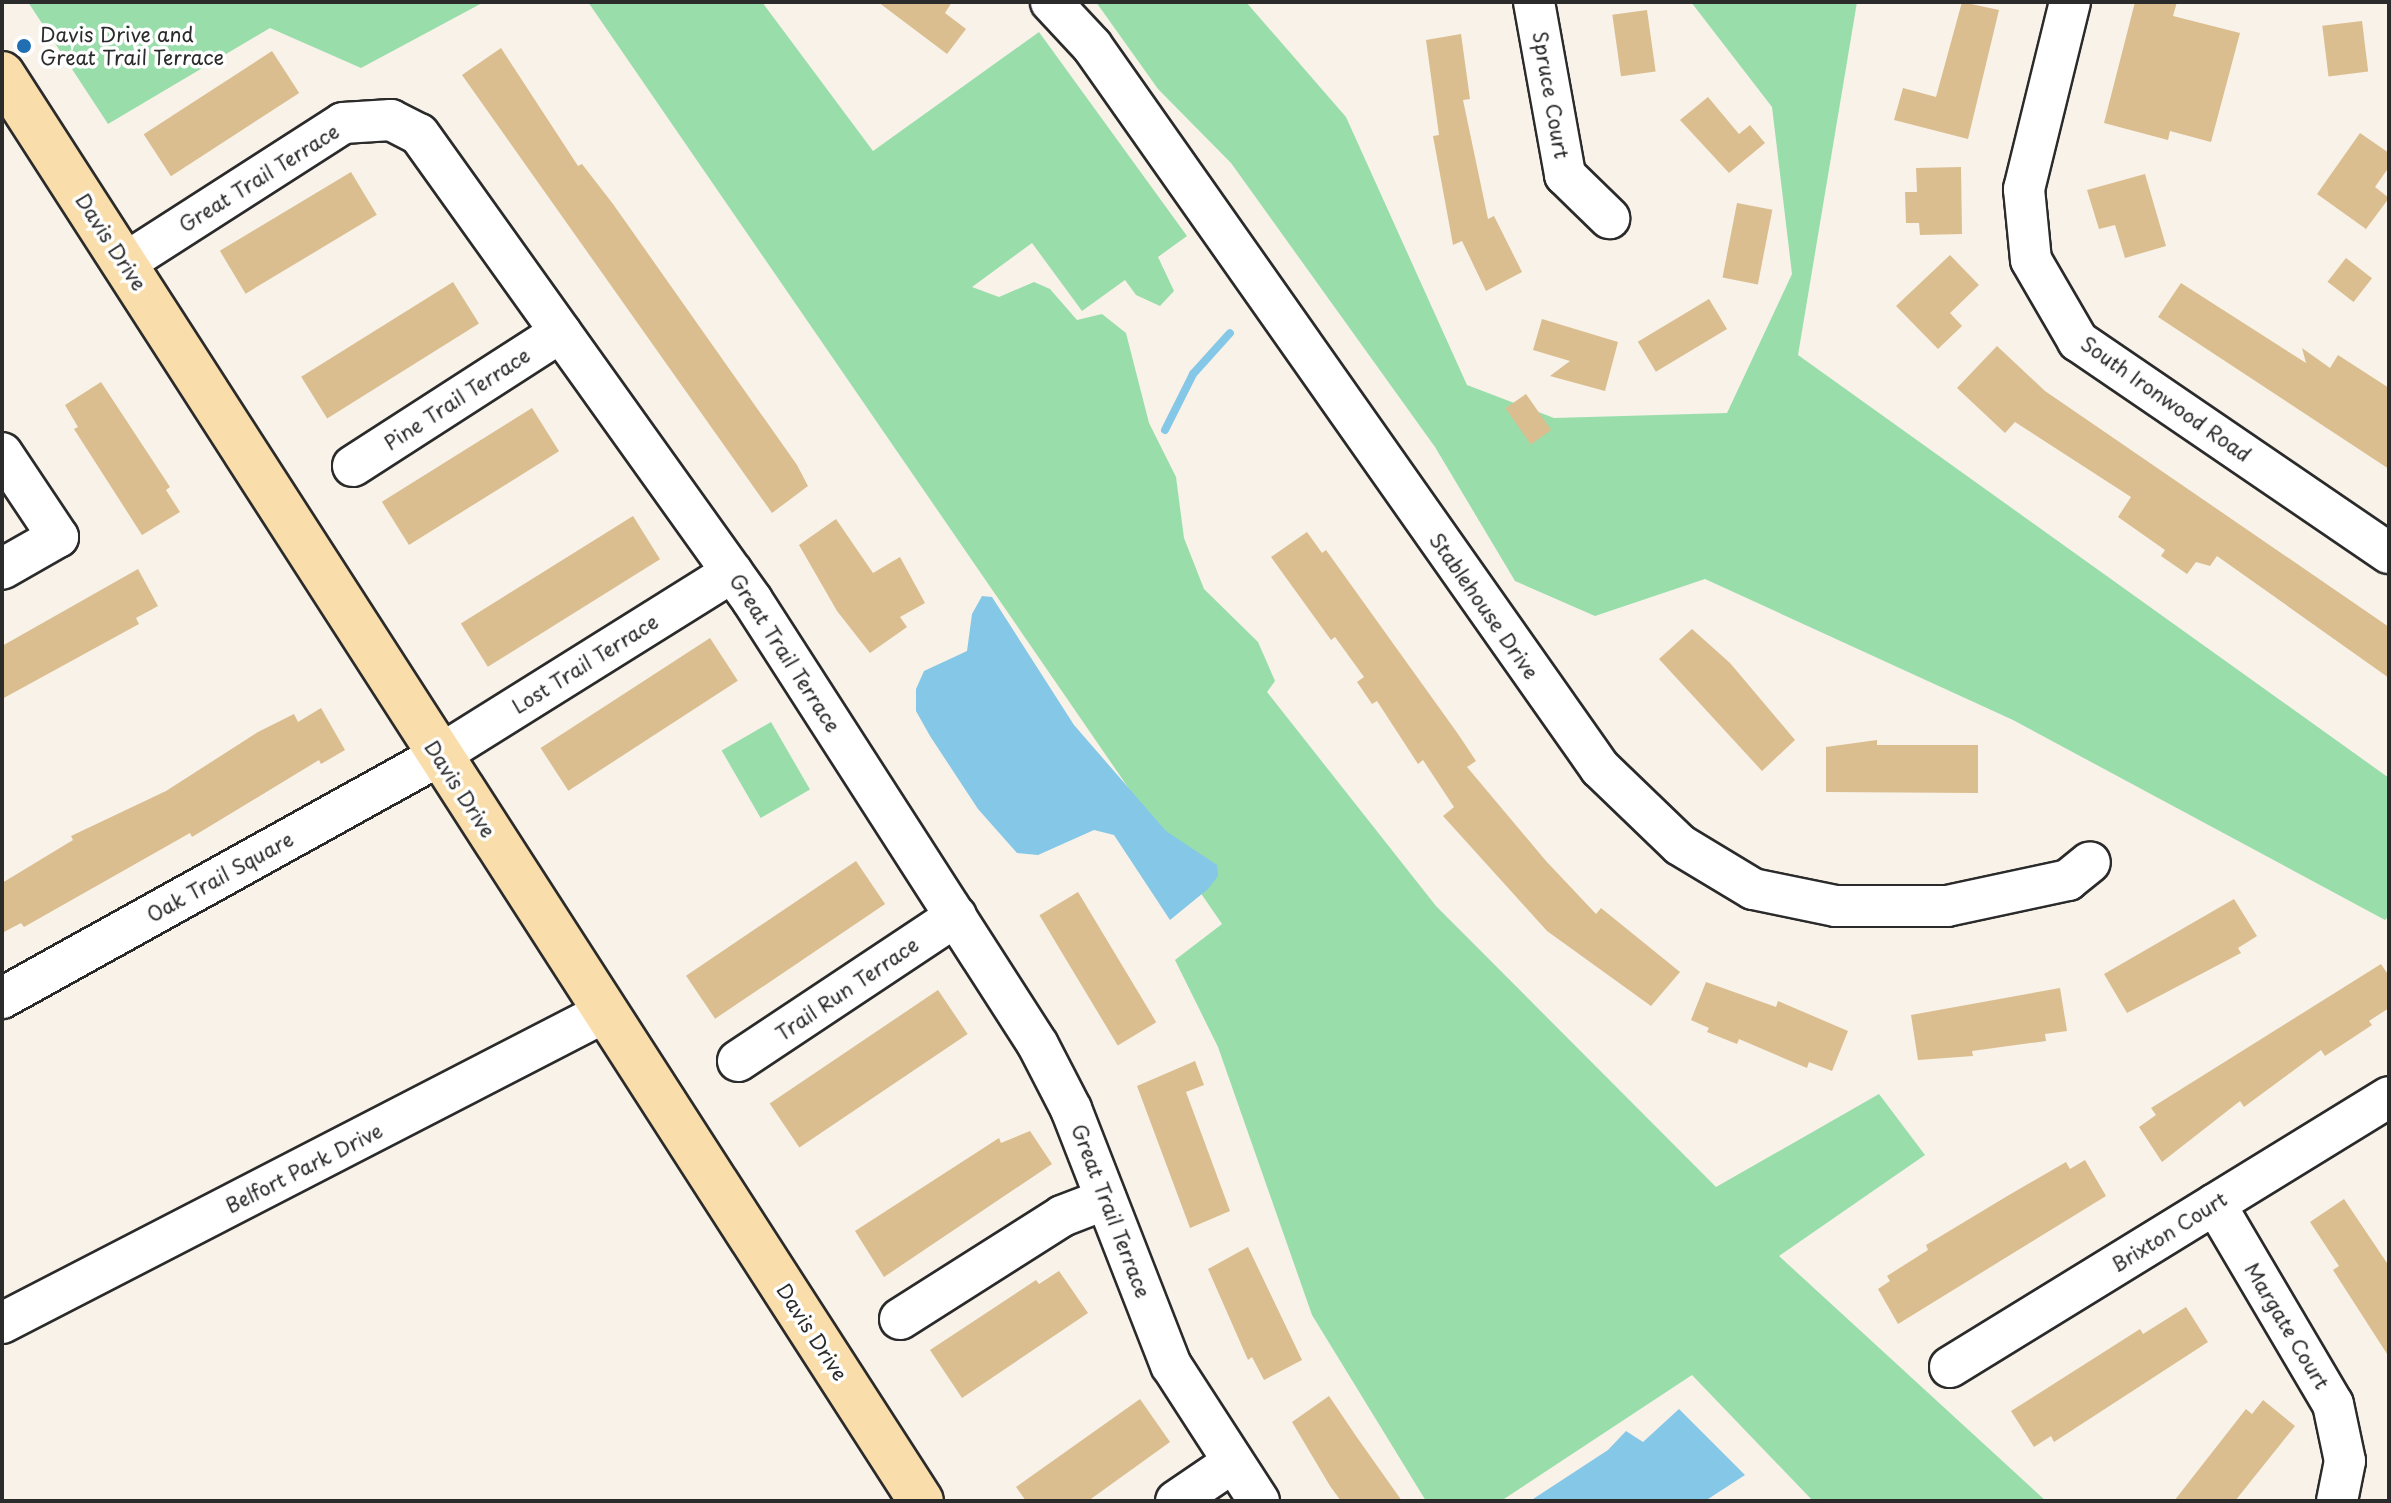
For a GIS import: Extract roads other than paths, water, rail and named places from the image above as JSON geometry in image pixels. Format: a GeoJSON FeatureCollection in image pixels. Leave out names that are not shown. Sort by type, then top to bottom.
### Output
{"type":"FeatureCollection","features":[{"type":"Feature","properties":{"kind":"main road","name":"Davis Drive"},"geometry":{"type":"LineString","coordinates":[[2,74],[438,756],[921,1501]]}},
{"type":"Feature","properties":{"kind":"street","name":"Stablehouse Drive"},"geometry":{"type":"LineString","coordinates":[[1051,2],[1100,58],[1600,768],[1680,845],[1753,889],[1836,906],[1947,906],[2068,880],[2090,862]]}},
{"type":"Feature","properties":{"kind":"street","name":"Spruce Court"},"geometry":{"type":"LineString","coordinates":[[1534,2],[1565,175],[1609,218]]}},
{"type":"Feature","properties":{"kind":"street","name":"South Ironwood Road"},"geometry":{"type":"LineString","coordinates":[[2070,2],[2024,189],[2031,260],[2078,341],[2389,553]]}},
{"type":"Feature","properties":{"kind":"street","name":"Great Trail Terrace"},"geometry":{"type":"LineString","coordinates":[[125,263],[343,123],[391,120],[419,134],[732,572],[1038,1045],[1106,1199],[1171,1365],[1259,1501]]}},
{"type":"Feature","properties":{"kind":"street","name":"Pine Trail Terrace"},"geometry":{"type":"LineString","coordinates":[[353,466],[561,332]]}},
{"type":"Feature","properties":{"kind":"street"},"geometry":{"type":"LineString","coordinates":[[2,453],[58,537],[2,569]]}},
{"type":"Feature","properties":{"kind":"street","name":"Lost Trail Terrace"},"geometry":{"type":"LineString","coordinates":[[438,756],[732,572]]}},
{"type":"Feature","properties":{"kind":"street","name":"Oak Trail Square"},"geometry":{"type":"LineString","coordinates":[[2,998],[438,756]]}},
{"type":"Feature","properties":{"kind":"street","name":"Trail Run Terrace"},"geometry":{"type":"LineString","coordinates":[[738,1061],[956,916]]}},
{"type":"Feature","properties":{"kind":"street","name":"Belfort Park Drive"},"geometry":{"type":"LineString","coordinates":[[2,1323],[605,1012]]}},
{"type":"Feature","properties":{"kind":"street","name":"Brixton Court"},"geometry":{"type":"LineString","coordinates":[[1950,1367],[2389,1097]]}},
{"type":"Feature","properties":{"kind":"street"},"geometry":{"type":"LineString","coordinates":[[900,1319],[1062,1216],[1106,1199]]}},
{"type":"Feature","properties":{"kind":"street","name":"Margate Court"},"geometry":{"type":"LineString","coordinates":[[2215,1204],[2333,1404],[2345,1461],[2337,1501]]}},
{"type":"Feature","properties":{"kind":"street"},"geometry":{"type":"LineString","coordinates":[[1176,1501],[1232,1463]]}},
{"type":"Feature","properties":{"kind":"water"},"geometry":{"type":"Polygon","coordinates":[[[982,596],[992,597],[1074,725],[1166,831],[1217,865],[1218,876],[1208,889],[1170,920],[1114,835],[1094,830],[1038,855],[1017,853],[978,809],[930,736],[916,711],[916,689],[924,671],[967,651],[972,614],[982,596]]]}},
{"type":"Feature","properties":{"kind":"water"},"geometry":{"type":"Polygon","coordinates":[[[1679,1409],[1745,1475],[1705,1501],[1530,1501],[1608,1450],[1626,1431],[1643,1442],[1679,1409]]]}},
{"type":"Feature","properties":{"kind":"waterway"},"geometry":{"type":"LineString","coordinates":[[1165,430],[1193,374],[1230,333]]}},
{"type":"Feature","properties":{"kind":"place","name":"Davis Drive and Great Trail Terrace"},"geometry":{"type":"Point","coordinates":[24,46]}}]}
